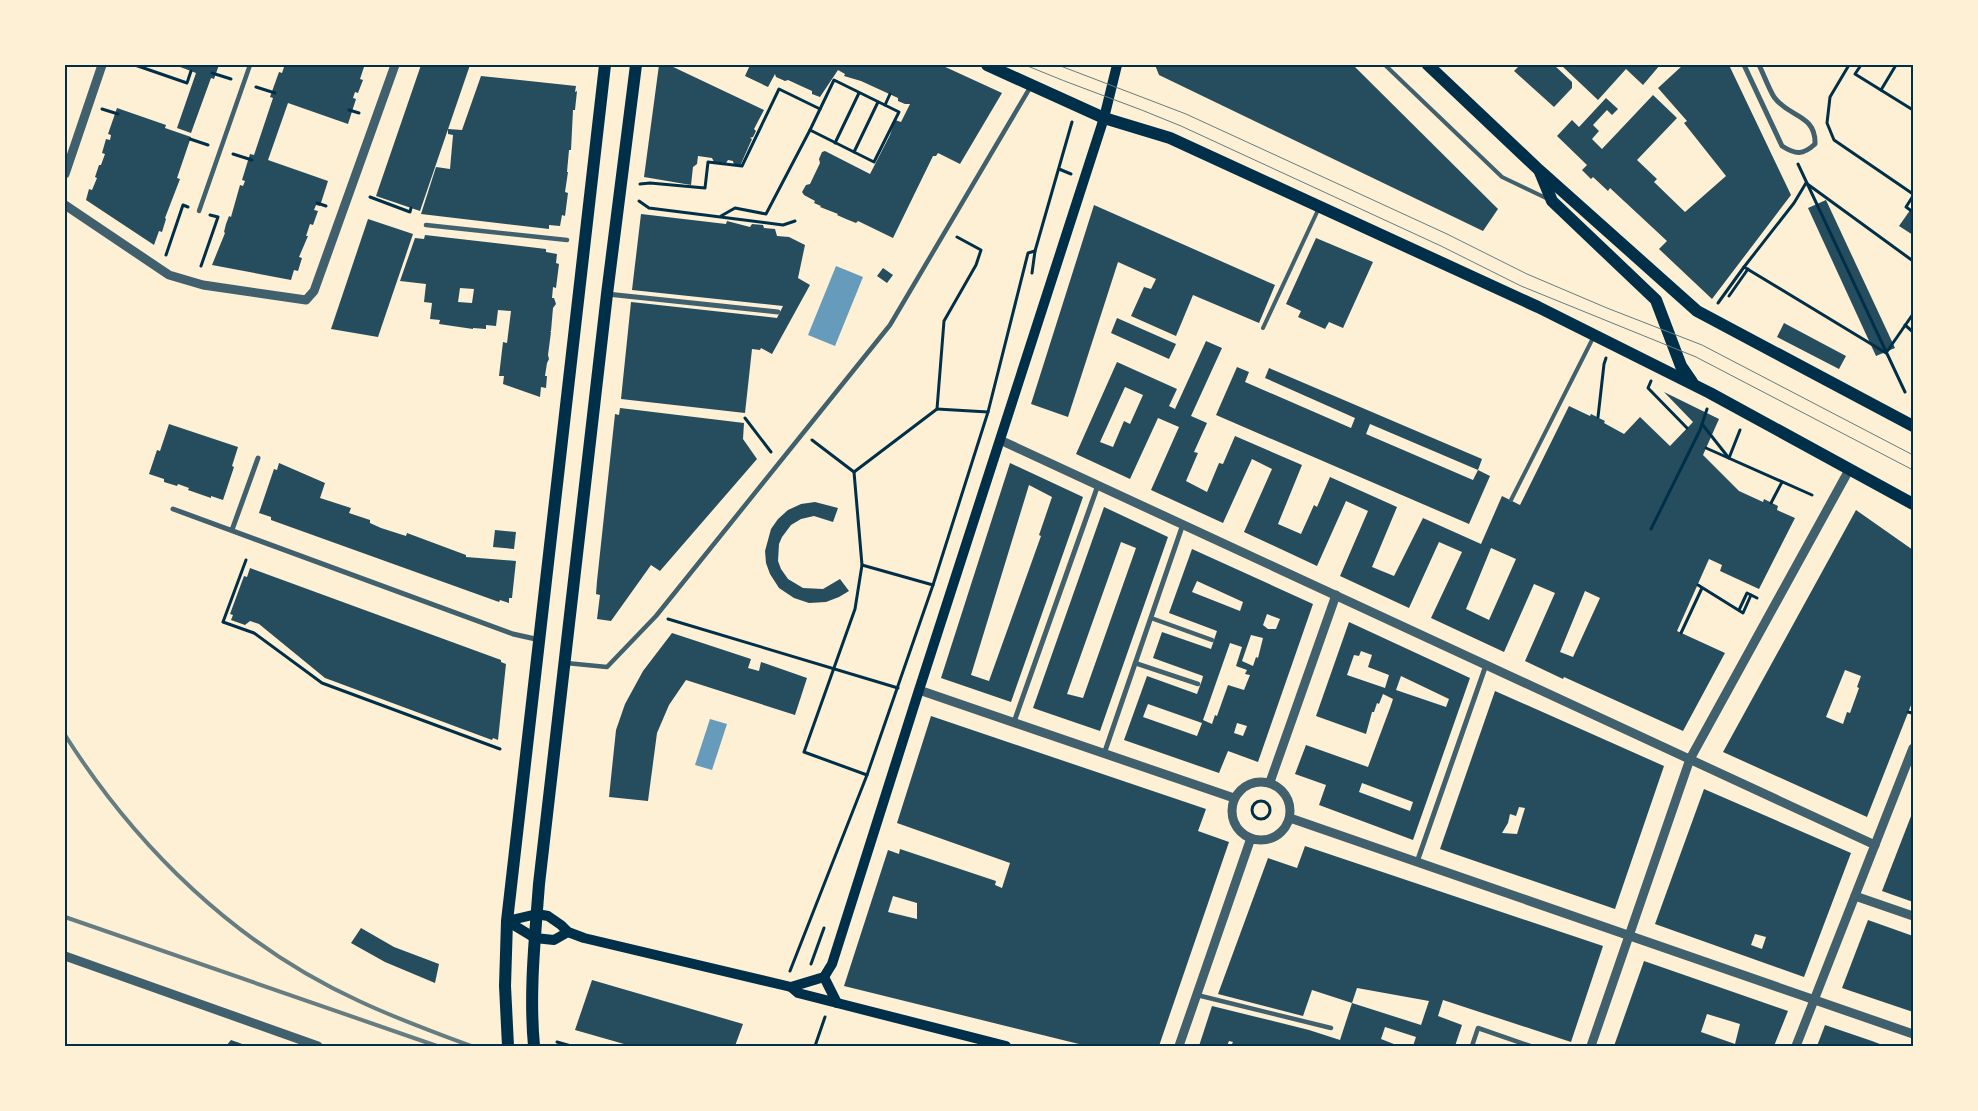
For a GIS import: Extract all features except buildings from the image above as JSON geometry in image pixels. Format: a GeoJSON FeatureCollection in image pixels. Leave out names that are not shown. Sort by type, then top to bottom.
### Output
{"type":"FeatureCollection","features":[{"type":"Feature","properties":{"kind":"main road"},"geometry":{"type":"LineString","coordinates":[[508,1046],[504,986],[507,921],[605,65]]}},
{"type":"Feature","properties":{"kind":"main road"},"geometry":{"type":"LineString","coordinates":[[534,1046],[532,1020],[537,914],[607,294],[636,65]]}},
{"type":"Feature","properties":{"kind":"main road"},"geometry":{"type":"LineString","coordinates":[[987,65],[1104,118],[1137,126],[1170,138],[1595,334],[1693,384],[1913,504]]}},
{"type":"Feature","properties":{"kind":"main road"},"geometry":{"type":"LineString","coordinates":[[791,987],[824,978],[832,964],[1104,118],[1117,65]]}},
{"type":"Feature","properties":{"kind":"main road"},"geometry":{"type":"LineString","coordinates":[[1428,65],[1539,170],[1697,311],[1913,426]]}},
{"type":"Feature","properties":{"kind":"main road"},"geometry":{"type":"LineString","coordinates":[[1539,170],[1552,201],[1656,300],[1680,366],[1693,384]]}},
{"type":"Feature","properties":{"kind":"main road"},"geometry":{"type":"LineString","coordinates":[[507,921],[537,914],[548,916],[568,932],[615,946],[791,987],[798,993],[1006,1046]]}},
{"type":"Feature","properties":{"kind":"main road"},"geometry":{"type":"LineString","coordinates":[[507,921],[535,938],[554,940],[568,932]]}},
{"type":"Feature","properties":{"kind":"main road"},"geometry":{"type":"LineString","coordinates":[[824,978],[838,1003]]}},
{"type":"Feature","properties":{"kind":"street"},"geometry":{"type":"LineString","coordinates":[[65,174],[102,65]]}},
{"type":"Feature","properties":{"kind":"street"},"geometry":{"type":"LineString","coordinates":[[200,211],[250,65]]}},
{"type":"Feature","properties":{"kind":"street"},"geometry":{"type":"LineString","coordinates":[[65,204],[169,276],[203,285],[306,300],[314,291],[395,65]]}},
{"type":"Feature","properties":{"kind":"street"},"geometry":{"type":"LineString","coordinates":[[1744,65],[1782,146],[1792,153],[1806,152],[1815,144],[1816,133],[1812,125],[1786,110],[1775,97],[1759,65]]}},
{"type":"Feature","properties":{"kind":"street"},"geometry":{"type":"LineString","coordinates":[[565,662],[607,667],[656,616],[803,434],[890,325],[947,231],[1031,85]]}},
{"type":"Feature","properties":{"kind":"street"},"geometry":{"type":"LineString","coordinates":[[426,225],[567,240]]}},
{"type":"Feature","properties":{"kind":"street"},"geometry":{"type":"LineString","coordinates":[[607,294],[778,312]]}},
{"type":"Feature","properties":{"kind":"street"},"geometry":{"type":"LineString","coordinates":[[1000,440],[1875,845]]}},
{"type":"Feature","properties":{"kind":"street"},"geometry":{"type":"LineString","coordinates":[[232,530],[258,458]]}},
{"type":"Feature","properties":{"kind":"street"},"geometry":{"type":"LineString","coordinates":[[1591,1046],[1690,758],[1849,470]]}},
{"type":"Feature","properties":{"kind":"street"},"geometry":{"type":"LineString","coordinates":[[1014,722],[1098,485]]}},
{"type":"Feature","properties":{"kind":"street"},"geometry":{"type":"LineString","coordinates":[[173,509],[512,634],[540,640]]}},
{"type":"Feature","properties":{"kind":"street"},"geometry":{"type":"LineString","coordinates":[[1104,754],[1183,524]]}},
{"type":"Feature","properties":{"kind":"street"},"geometry":{"type":"LineString","coordinates":[[1270,782],[1336,595]]}},
{"type":"Feature","properties":{"kind":"street"},"geometry":{"type":"LineString","coordinates":[[1151,618],[1212,640]]}},
{"type":"Feature","properties":{"kind":"street"},"geometry":{"type":"LineString","coordinates":[[1135,663],[1198,684]]}},
{"type":"Feature","properties":{"kind":"street"},"geometry":{"type":"LineString","coordinates":[[1417,862],[1486,665]]}},
{"type":"Feature","properties":{"kind":"street"},"geometry":{"type":"LineString","coordinates":[[919,690],[1234,798]]}},
{"type":"Feature","properties":{"kind":"street"},"geometry":{"type":"LineString","coordinates":[[1796,1046],[1913,748]]}},
{"type":"Feature","properties":{"kind":"street"},"geometry":{"type":"LineString","coordinates":[[1262,781],[1270,782],[1278,786],[1284,793],[1290,809],[1290,818],[1281,832],[1275,837],[1267,840],[1251,838],[1238,829],[1234,822],[1231,806],[1234,798],[1245,785],[1262,781]]}},
{"type":"Feature","properties":{"kind":"street"},"geometry":{"type":"LineString","coordinates":[[1290,818],[1913,1034]]}},
{"type":"Feature","properties":{"kind":"street"},"geometry":{"type":"LineString","coordinates":[[1179,1046],[1251,838]]}},
{"type":"Feature","properties":{"kind":"street"},"geometry":{"type":"LineString","coordinates":[[1855,896],[1913,916]]}},
{"type":"Feature","properties":{"kind":"street"},"geometry":{"type":"LineString","coordinates":[[65,956],[318,1046]]}},
{"type":"Feature","properties":{"kind":"street"},"geometry":{"type":"LineString","coordinates":[[1197,995],[1331,1028]]}},
{"type":"Feature","properties":{"kind":"street"},"geometry":{"type":"LineString","coordinates":[[1472,1046],[1478,1028],[1530,1046]]}},
{"type":"Feature","properties":{"kind":"lane"},"geometry":{"type":"LineString","coordinates":[[1385,65],[1502,177],[1552,201]]}},
{"type":"Feature","properties":{"kind":"lane"},"geometry":{"type":"LineString","coordinates":[[1263,328],[1319,207]]}},
{"type":"Feature","properties":{"kind":"lane"},"geometry":{"type":"LineString","coordinates":[[1511,500],[1595,334]]}},
{"type":"Feature","properties":{"kind":"path"},"geometry":{"type":"LineString","coordinates":[[135,65],[187,84],[191,71]]}},
{"type":"Feature","properties":{"kind":"path"},"geometry":{"type":"LineString","coordinates":[[1849,65],[1830,97],[1827,122],[1834,140],[1913,195],[1906,207],[1913,212]]}},
{"type":"Feature","properties":{"kind":"path"},"geometry":{"type":"LineString","coordinates":[[1861,65],[1855,74],[1913,110]]}},
{"type":"Feature","properties":{"kind":"path"},"geometry":{"type":"LineString","coordinates":[[1881,90],[1896,65]]}},
{"type":"Feature","properties":{"kind":"path"},"geometry":{"type":"LineString","coordinates":[[720,216],[735,208],[766,214],[834,80],[899,112],[874,162],[810,130]]}},
{"type":"Feature","properties":{"kind":"path"},"geometry":{"type":"LineString","coordinates":[[640,184],[650,183],[705,188],[708,162],[742,166],[778,89],[820,109]]}},
{"type":"Feature","properties":{"kind":"path"},"geometry":{"type":"LineString","coordinates":[[835,143],[860,92]]}},
{"type":"Feature","properties":{"kind":"path"},"geometry":{"type":"LineString","coordinates":[[885,105],[890,94]]}},
{"type":"Feature","properties":{"kind":"path"},"geometry":{"type":"LineString","coordinates":[[854,152],[878,102]]}},
{"type":"Feature","properties":{"kind":"path"},"geometry":{"type":"LineString","coordinates":[[102,109],[118,114]]}},
{"type":"Feature","properties":{"kind":"path"},"geometry":{"type":"LineString","coordinates":[[349,110],[359,113]]}},
{"type":"Feature","properties":{"kind":"path"},"geometry":{"type":"LineString","coordinates":[[1032,273],[1035,251],[1072,122]]}},
{"type":"Feature","properties":{"kind":"path"},"geometry":{"type":"LineString","coordinates":[[1792,153],[1905,392]]}},
{"type":"Feature","properties":{"kind":"path"},"geometry":{"type":"LineString","coordinates":[[1059,169],[1067,172]]}},
{"type":"Feature","properties":{"kind":"path"},"geometry":{"type":"LineString","coordinates":[[1806,183],[1913,261]]}},
{"type":"Feature","properties":{"kind":"path"},"geometry":{"type":"LineString","coordinates":[[1716,307],[1794,203],[1806,183]]}},
{"type":"Feature","properties":{"kind":"path"},"geometry":{"type":"LineString","coordinates":[[370,197],[410,212],[411,208]]}},
{"type":"Feature","properties":{"kind":"path"},"geometry":{"type":"LineString","coordinates":[[639,201],[649,208],[783,225],[795,221]]}},
{"type":"Feature","properties":{"kind":"path"},"geometry":{"type":"LineString","coordinates":[[317,203],[326,206]]}},
{"type":"Feature","properties":{"kind":"path"},"geometry":{"type":"LineString","coordinates":[[937,410],[944,321],[976,265],[981,250],[947,231]]}},
{"type":"Feature","properties":{"kind":"path"},"geometry":{"type":"LineString","coordinates":[[166,254],[173,235]]}},
{"type":"Feature","properties":{"kind":"path"},"geometry":{"type":"LineString","coordinates":[[200,266],[208,246]]}},
{"type":"Feature","properties":{"kind":"path"},"geometry":{"type":"LineString","coordinates":[[790,971],[867,775],[898,688],[988,412],[1028,253],[1035,251]]}},
{"type":"Feature","properties":{"kind":"path"},"geometry":{"type":"LineString","coordinates":[[1729,296],[1746,268]]}},
{"type":"Feature","properties":{"kind":"path"},"geometry":{"type":"LineString","coordinates":[[1746,268],[1886,352]]}},
{"type":"Feature","properties":{"kind":"path"},"geometry":{"type":"LineString","coordinates":[[1886,352],[1913,314]]}},
{"type":"Feature","properties":{"kind":"path"},"geometry":{"type":"LineString","coordinates":[[1905,325],[1913,332]]}},
{"type":"Feature","properties":{"kind":"path"},"geometry":{"type":"LineString","coordinates":[[1598,417],[1606,358]]}},
{"type":"Feature","properties":{"kind":"path"},"geometry":{"type":"LineString","coordinates":[[1652,380],[1648,388],[1687,428]]}},
{"type":"Feature","properties":{"kind":"path"},"geometry":{"type":"LineString","coordinates":[[854,472],[937,410],[988,412]]}},
{"type":"Feature","properties":{"kind":"path"},"geometry":{"type":"LineString","coordinates":[[1652,529],[1700,430],[1705,412]]}},
{"type":"Feature","properties":{"kind":"path"},"geometry":{"type":"LineString","coordinates":[[745,418],[766,448],[781,461]]}},
{"type":"Feature","properties":{"kind":"path"},"geometry":{"type":"LineString","coordinates":[[1702,424],[1729,458]]}},
{"type":"Feature","properties":{"kind":"path"},"geometry":{"type":"LineString","coordinates":[[1729,458],[1741,427]]}},
{"type":"Feature","properties":{"kind":"path"},"geometry":{"type":"LineString","coordinates":[[803,434],[854,472],[862,565],[855,609],[804,752],[867,775]]}},
{"type":"Feature","properties":{"kind":"path"},"geometry":{"type":"LineString","coordinates":[[1706,448],[1812,495]]}},
{"type":"Feature","properties":{"kind":"path"},"geometry":{"type":"LineString","coordinates":[[1771,503],[1782,482]]}},
{"type":"Feature","properties":{"kind":"path"},"geometry":{"type":"LineString","coordinates":[[246,560],[223,622],[254,633],[322,683],[500,749]]}},
{"type":"Feature","properties":{"kind":"path"},"geometry":{"type":"LineString","coordinates":[[862,565],[933,585]]}},
{"type":"Feature","properties":{"kind":"path"},"geometry":{"type":"LineString","coordinates":[[1698,585],[1739,610],[1747,593],[1757,598]]}},
{"type":"Feature","properties":{"kind":"path"},"geometry":{"type":"LineString","coordinates":[[1681,633],[1702,588]]}},
{"type":"Feature","properties":{"kind":"path"},"geometry":{"type":"LineString","coordinates":[[656,616],[898,688]]}},
{"type":"Feature","properties":{"kind":"path"},"geometry":{"type":"LineString","coordinates":[[1262,801],[1270,809],[1269,815],[1262,819],[1254,816],[1252,811],[1256,803],[1262,801]]}},
{"type":"Feature","properties":{"kind":"path"},"geometry":{"type":"LineString","coordinates":[[1270,809],[1278,808]]}},
{"type":"Feature","properties":{"kind":"path"},"geometry":{"type":"LineString","coordinates":[[1243,812],[1252,811]]}},
{"type":"Feature","properties":{"kind":"path"},"geometry":{"type":"LineString","coordinates":[[815,1046],[825,1018]]}},
{"type":"Feature","properties":{"kind":"path"},"geometry":{"type":"LineString","coordinates":[[557,1042],[571,1046]]}},
{"type":"Feature","properties":{"kind":"water"},"geometry":{"type":"Polygon","coordinates":[[[836,266],[863,277],[835,346],[808,335],[836,266]]]}},
{"type":"Feature","properties":{"kind":"water"},"geometry":{"type":"Polygon","coordinates":[[[710,719],[727,724],[712,770],[695,765],[710,719]]]}},
{"type":"Feature","properties":{"kind":"tram line"},"geometry":{"type":"LineString","coordinates":[[1025,65],[1181,126],[1441,246],[1521,286],[1696,357],[1913,470]]}},
{"type":"Feature","properties":{"kind":"tram line"},"geometry":{"type":"LineString","coordinates":[[1058,65],[1186,114],[1447,234],[1527,274],[1702,345],[1913,455]]}},
{"type":"Feature","properties":{"kind":"railway"},"geometry":{"type":"LineString","coordinates":[[65,735],[93,776],[157,854],[192,889],[231,922],[271,952],[314,978],[386,1013],[471,1046]]}},
{"type":"Feature","properties":{"kind":"railway"},"geometry":{"type":"LineString","coordinates":[[65,917],[437,1046]]}}]}
